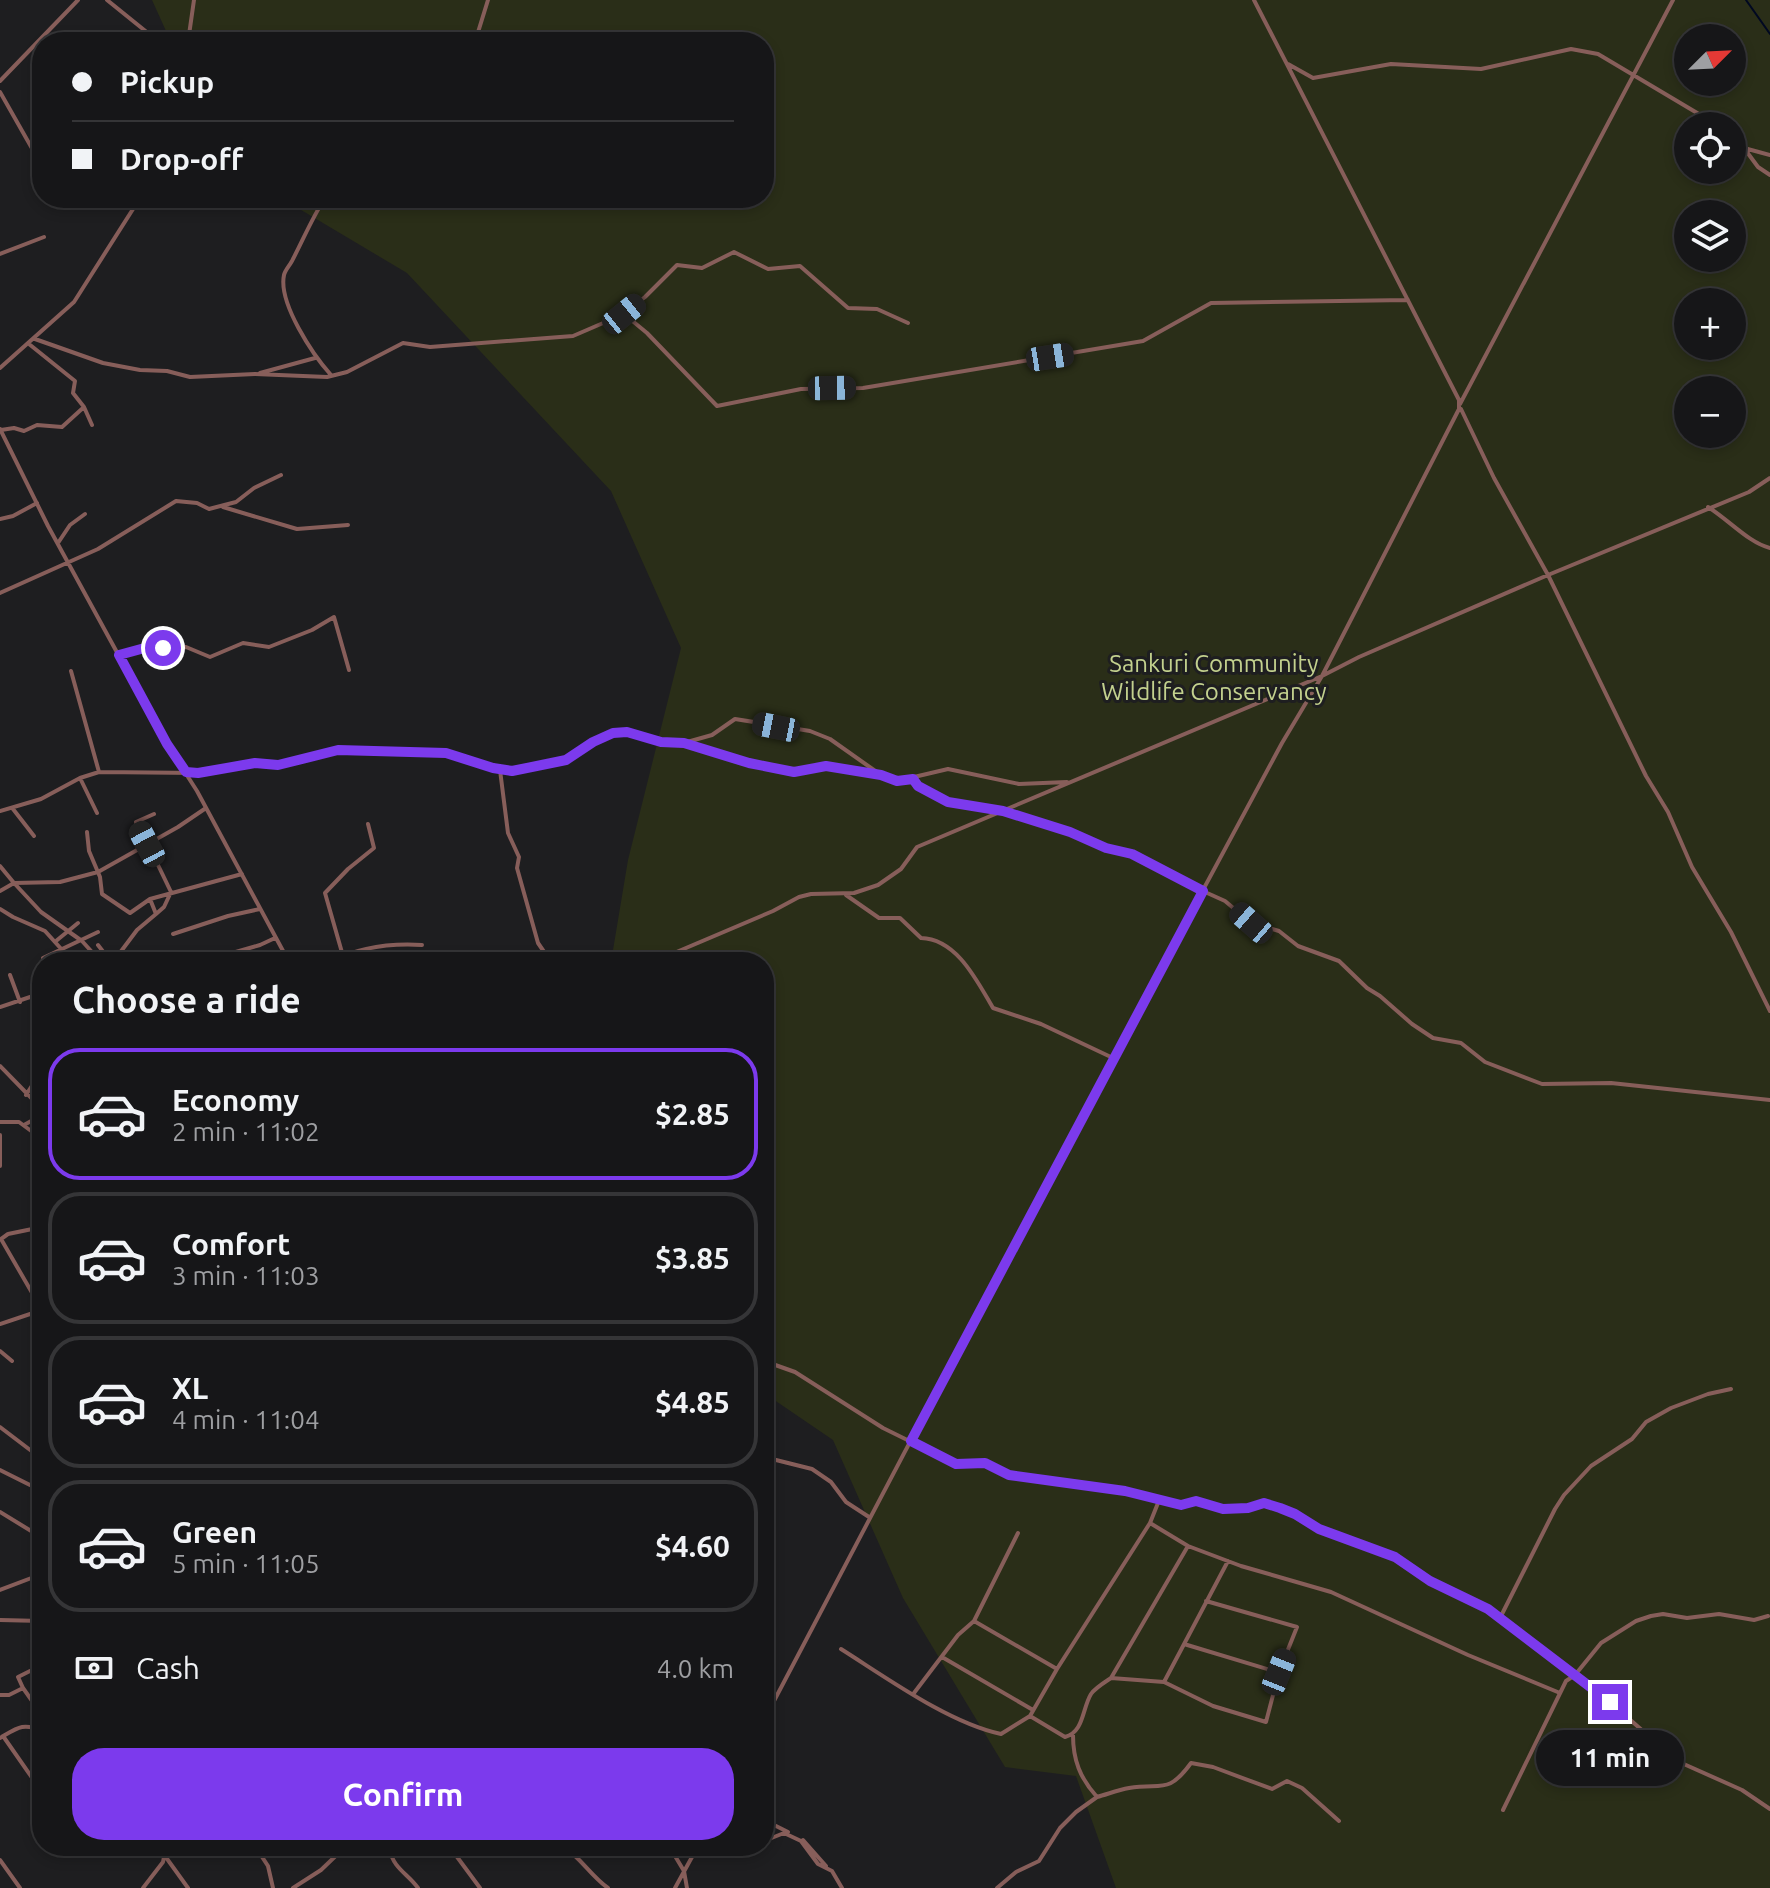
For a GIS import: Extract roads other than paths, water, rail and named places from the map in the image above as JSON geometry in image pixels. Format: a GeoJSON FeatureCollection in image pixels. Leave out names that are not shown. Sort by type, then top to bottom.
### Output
{"type":"FeatureCollection","features":[{"type":"Feature","properties":{"kind":"street"},"geometry":{"type":"LineString","coordinates":[[47,32],[78,0]]}},
{"type":"Feature","properties":{"kind":"street"},"geometry":{"type":"LineString","coordinates":[[107,0],[147,32]]}},
{"type":"Feature","properties":{"kind":"street"},"geometry":{"type":"LineString","coordinates":[[189,32],[194,0]]}},
{"type":"Feature","properties":{"kind":"street"},"geometry":{"type":"LineString","coordinates":[[478,32],[488,0]]}},
{"type":"Feature","properties":{"kind":"street"},"geometry":{"type":"LineString","coordinates":[[1254,0],[1408,300],[1494,478],[1548,575],[1646,776],[1668,812],[1692,867],[1731,932],[1770,1011]]}},
{"type":"Feature","properties":{"kind":"street"},"geometry":{"type":"LineString","coordinates":[[774,1701],[1113,1058],[1282,743],[1322,676],[1460,405],[1673,0]]}},
{"type":"Feature","properties":{"kind":"street"},"geometry":{"type":"LineString","coordinates":[[0,81],[32,48]]}},
{"type":"Feature","properties":{"kind":"street"},"geometry":{"type":"LineString","coordinates":[[1286,63],[1313,78],[1391,64],[1481,69],[1571,49],[1598,54],[1694,112]]}},
{"type":"Feature","properties":{"kind":"street"},"geometry":{"type":"LineString","coordinates":[[0,92],[32,148]]}},
{"type":"Feature","properties":{"kind":"street"},"geometry":{"type":"LineString","coordinates":[[1746,149],[1770,155]]}},
{"type":"Feature","properties":{"kind":"street"},"geometry":{"type":"LineString","coordinates":[[1746,151],[1758,167],[1770,175]]}},
{"type":"Feature","properties":{"kind":"street"},"geometry":{"type":"LineString","coordinates":[[0,368],[74,302],[134,208]]}},
{"type":"Feature","properties":{"kind":"street"},"geometry":{"type":"LineString","coordinates":[[318,208],[284,274],[285,298],[315,358],[331,376]]}},
{"type":"Feature","properties":{"kind":"street"},"geometry":{"type":"LineString","coordinates":[[0,254],[44,237]]}},
{"type":"Feature","properties":{"kind":"street"},"geometry":{"type":"LineString","coordinates":[[35,339],[103,363],[190,377],[255,374],[307,378],[331,376],[347,372],[403,343],[430,347],[567,337],[624,314],[677,265],[702,268],[734,252],[768,269],[800,266],[848,308],[877,309],[908,323]]}},
{"type":"Feature","properties":{"kind":"street"},"geometry":{"type":"LineString","coordinates":[[624,314],[647,333],[717,406],[801,389],[863,388],[1143,341],[1211,303],[1408,300]]}},
{"type":"Feature","properties":{"kind":"street"},"geometry":{"type":"LineString","coordinates":[[29,344],[75,381],[73,393],[92,425]]}},
{"type":"Feature","properties":{"kind":"street"},"geometry":{"type":"LineString","coordinates":[[255,374],[315,358]]}},
{"type":"Feature","properties":{"kind":"street"},"geometry":{"type":"LineString","coordinates":[[84,407],[62,427],[37,425],[24,431],[14,428],[0,430],[167,744],[206,807],[283,952]]}},
{"type":"Feature","properties":{"kind":"street"},"geometry":{"type":"LineString","coordinates":[[0,593],[105,545],[176,501],[197,503],[209,509],[236,502],[254,488],[281,475]]}},
{"type":"Feature","properties":{"kind":"street"},"geometry":{"type":"LineString","coordinates":[[677,952],[799,897],[811,894],[845,895],[888,879],[901,869],[917,847],[1322,676],[1548,575],[1749,492],[1770,478]]}},
{"type":"Feature","properties":{"kind":"street"},"geometry":{"type":"LineString","coordinates":[[0,519],[13,516],[37,503]]}},
{"type":"Feature","properties":{"kind":"street"},"geometry":{"type":"LineString","coordinates":[[221,506],[297,529],[348,525]]}},
{"type":"Feature","properties":{"kind":"street"},"geometry":{"type":"LineString","coordinates":[[1708,507],[1730,521],[1756,545],[1770,548]]}},
{"type":"Feature","properties":{"kind":"street"},"geometry":{"type":"LineString","coordinates":[[58,543],[70,525],[85,514]]}},
{"type":"Feature","properties":{"kind":"street"},"geometry":{"type":"LineString","coordinates":[[119,655],[141,649],[186,647],[210,657],[243,643],[269,647],[312,630],[334,617],[349,670]]}},
{"type":"Feature","properties":{"kind":"street"},"geometry":{"type":"LineString","coordinates":[[71,671],[99,772]]}},
{"type":"Feature","properties":{"kind":"street"},"geometry":{"type":"LineString","coordinates":[[684,743],[712,735],[735,719],[796,728],[830,739],[881,775]]}},
{"type":"Feature","properties":{"kind":"street"},"geometry":{"type":"LineString","coordinates":[[0,811],[41,799],[80,778],[99,772],[198,773],[255,763],[278,765],[338,750],[446,753],[512,771],[566,760],[593,742],[613,733],[627,732],[661,742],[684,743],[749,763],[794,772],[826,766],[881,775],[897,781],[948,769],[1019,784],[1070,783]]}},
{"type":"Feature","properties":{"kind":"street"},"geometry":{"type":"LineString","coordinates":[[500,770],[508,833],[519,857],[517,868],[538,943],[544,952]]}},
{"type":"Feature","properties":{"kind":"street"},"geometry":{"type":"LineString","coordinates":[[80,778],[97,813]]}},
{"type":"Feature","properties":{"kind":"street"},"geometry":{"type":"LineString","coordinates":[[913,779],[918,786],[948,802],[1003,811],[1070,832],[1106,848],[1132,854],[1225,901],[1251,923],[1279,931],[1298,946],[1339,961],[1367,988],[1433,1038],[1461,1043],[1485,1062],[1542,1084],[1611,1083],[1770,1100]]}},
{"type":"Feature","properties":{"kind":"street"},"geometry":{"type":"LineString","coordinates":[[0,891],[14,883],[60,882],[98,872],[178,827],[206,807]]}},
{"type":"Feature","properties":{"kind":"street"},"geometry":{"type":"LineString","coordinates":[[13,809],[34,836]]}},
{"type":"Feature","properties":{"kind":"street"},"geometry":{"type":"LineString","coordinates":[[147,844],[136,822],[154,814]]}},
{"type":"Feature","properties":{"kind":"street"},"geometry":{"type":"LineString","coordinates":[[342,952],[325,893],[374,848],[368,824]]}},
{"type":"Feature","properties":{"kind":"street"},"geometry":{"type":"LineString","coordinates":[[87,832],[89,851],[98,872],[102,894],[126,911],[132,912],[150,899],[171,892],[242,874]]}},
{"type":"Feature","properties":{"kind":"street"},"geometry":{"type":"LineString","coordinates":[[158,865],[171,892]]}},
{"type":"Feature","properties":{"kind":"street"},"geometry":{"type":"LineString","coordinates":[[0,866],[41,912],[82,941],[92,952]]}},
{"type":"Feature","properties":{"kind":"street"},"geometry":{"type":"LineString","coordinates":[[120,952],[137,930],[164,907],[171,892]]}},
{"type":"Feature","properties":{"kind":"street"},"geometry":{"type":"LineString","coordinates":[[845,895],[879,918],[900,918],[921,938],[935,938],[967,965],[993,1008],[1030,1019],[1113,1058]]}},
{"type":"Feature","properties":{"kind":"street"},"geometry":{"type":"LineString","coordinates":[[150,899],[156,914]]}},
{"type":"Feature","properties":{"kind":"street"},"geometry":{"type":"LineString","coordinates":[[0,909],[37,926],[66,952]]}},
{"type":"Feature","properties":{"kind":"street"},"geometry":{"type":"LineString","coordinates":[[173,934],[260,909]]}},
{"type":"Feature","properties":{"kind":"street"},"geometry":{"type":"LineString","coordinates":[[56,941],[78,923]]}},
{"type":"Feature","properties":{"kind":"street"},"geometry":{"type":"LineString","coordinates":[[57,952],[98,932]]}},
{"type":"Feature","properties":{"kind":"street"},"geometry":{"type":"LineString","coordinates":[[236,952],[275,938]]}},
{"type":"Feature","properties":{"kind":"street"},"geometry":{"type":"LineString","coordinates":[[359,952],[391,944],[422,945]]}},
{"type":"Feature","properties":{"kind":"street"},"geometry":{"type":"LineString","coordinates":[[98,945],[104,952]]}},
{"type":"Feature","properties":{"kind":"street"},"geometry":{"type":"LineString","coordinates":[[10,975],[20,1002]]}},
{"type":"Feature","properties":{"kind":"street"},"geometry":{"type":"LineString","coordinates":[[0,1007],[32,997]]}},
{"type":"Feature","properties":{"kind":"street"},"geometry":{"type":"LineString","coordinates":[[0,1066],[32,1101]]}},
{"type":"Feature","properties":{"kind":"street"},"geometry":{"type":"LineString","coordinates":[[26,1095],[32,1086]]}},
{"type":"Feature","properties":{"kind":"street"},"geometry":{"type":"LineString","coordinates":[[24,1125],[32,1119]]}},
{"type":"Feature","properties":{"kind":"street"},"geometry":{"type":"LineString","coordinates":[[0,1122],[13,1121],[32,1131]]}},
{"type":"Feature","properties":{"kind":"street"},"geometry":{"type":"LineString","coordinates":[[0,1135],[0,1166]]}},
{"type":"Feature","properties":{"kind":"street"},"geometry":{"type":"LineString","coordinates":[[32,1229],[8,1234],[1,1239],[32,1293]]}},
{"type":"Feature","properties":{"kind":"street"},"geometry":{"type":"LineString","coordinates":[[0,1324],[32,1314]]}},
{"type":"Feature","properties":{"kind":"street"},"geometry":{"type":"LineString","coordinates":[[0,1351],[12,1361]]}},
{"type":"Feature","properties":{"kind":"street"},"geometry":{"type":"LineString","coordinates":[[774,1364],[788,1369],[883,1428],[956,1464],[985,1463],[1009,1475],[1160,1498],[1181,1505],[1196,1501],[1223,1509],[1248,1508],[1264,1503],[1295,1514],[1332,1535],[1395,1557],[1430,1581],[1488,1609],[1610,1702],[1677,1761],[1742,1790],[1770,1809]]}},
{"type":"Feature","properties":{"kind":"street"},"geometry":{"type":"LineString","coordinates":[[1500,1618],[1550,1517],[1564,1495],[1591,1466],[1632,1439],[1646,1422],[1671,1408],[1731,1389]]}},
{"type":"Feature","properties":{"kind":"street"},"geometry":{"type":"LineString","coordinates":[[0,1427],[32,1451]]}},
{"type":"Feature","properties":{"kind":"street"},"geometry":{"type":"LineString","coordinates":[[774,1460],[812,1469],[831,1482],[846,1502],[870,1518]]}},
{"type":"Feature","properties":{"kind":"street"},"geometry":{"type":"LineString","coordinates":[[0,1470],[32,1486]]}},
{"type":"Feature","properties":{"kind":"street"},"geometry":{"type":"LineString","coordinates":[[841,1649],[980,1729],[1001,1734],[1030,1716],[1150,1523],[1160,1498]]}},
{"type":"Feature","properties":{"kind":"street"},"geometry":{"type":"LineString","coordinates":[[0,1512],[32,1532]]}},
{"type":"Feature","properties":{"kind":"street"},"geometry":{"type":"LineString","coordinates":[[1150,1523],[1188,1546],[1331,1592],[1401,1626],[1560,1693]]}},
{"type":"Feature","properties":{"kind":"street"},"geometry":{"type":"LineString","coordinates":[[914,1693],[958,1635],[974,1621],[1018,1533]]}},
{"type":"Feature","properties":{"kind":"street"},"geometry":{"type":"LineString","coordinates":[[1097,1797],[1085,1784],[1078,1768],[1073,1753],[1073,1735],[1092,1692],[1111,1678],[1188,1546]]}},
{"type":"Feature","properties":{"kind":"street"},"geometry":{"type":"LineString","coordinates":[[1164,1682],[1228,1561]]}},
{"type":"Feature","properties":{"kind":"street"},"geometry":{"type":"LineString","coordinates":[[0,1590],[32,1578]]}},
{"type":"Feature","properties":{"kind":"street"},"geometry":{"type":"LineString","coordinates":[[1111,1678],[1164,1682],[1213,1706],[1266,1722],[1279,1672],[1297,1627],[1206,1601]]}},
{"type":"Feature","properties":{"kind":"street"},"geometry":{"type":"LineString","coordinates":[[1503,1810],[1566,1681],[1575,1675],[1601,1643],[1636,1621],[1663,1614],[1687,1618],[1719,1614],[1754,1620],[1768,1616]]}},
{"type":"Feature","properties":{"kind":"street"},"geometry":{"type":"LineString","coordinates":[[0,1620],[32,1621]]}},
{"type":"Feature","properties":{"kind":"street"},"geometry":{"type":"LineString","coordinates":[[974,1621],[1057,1669]]}},
{"type":"Feature","properties":{"kind":"street"},"geometry":{"type":"LineString","coordinates":[[1184,1644],[1279,1672]]}},
{"type":"Feature","properties":{"kind":"street"},"geometry":{"type":"LineString","coordinates":[[942,1657],[1033,1710]]}},
{"type":"Feature","properties":{"kind":"street"},"geometry":{"type":"LineString","coordinates":[[32,1670],[18,1677],[32,1701]]}},
{"type":"Feature","properties":{"kind":"street"},"geometry":{"type":"LineString","coordinates":[[0,1695],[9,1695],[23,1688]]}},
{"type":"Feature","properties":{"kind":"street"},"geometry":{"type":"LineString","coordinates":[[1030,1716],[1065,1737],[1073,1735]]}},
{"type":"Feature","properties":{"kind":"street"},"geometry":{"type":"LineString","coordinates":[[32,1726],[22,1725],[2,1737],[32,1778]]}},
{"type":"Feature","properties":{"kind":"street"},"geometry":{"type":"LineString","coordinates":[[997,1888],[1016,1872],[1039,1861],[1060,1828],[1097,1797],[1131,1787],[1160,1788],[1182,1775],[1191,1763],[1213,1767],[1272,1789],[1287,1781],[1302,1788],[1339,1821]]}},
{"type":"Feature","properties":{"kind":"street"},"geometry":{"type":"LineString","coordinates":[[774,1825],[807,1842],[842,1888]]}},
{"type":"Feature","properties":{"kind":"street"},"geometry":{"type":"LineString","coordinates":[[774,1837],[784,1833],[801,1841],[818,1864],[828,1868]]}},
{"type":"Feature","properties":{"kind":"street"},"geometry":{"type":"LineString","coordinates":[[143,1888],[165,1856],[188,1888]]}},
{"type":"Feature","properties":{"kind":"street"},"geometry":{"type":"LineString","coordinates":[[261,1856],[270,1872],[273,1888]]}},
{"type":"Feature","properties":{"kind":"street"},"geometry":{"type":"LineString","coordinates":[[293,1888],[336,1856]]}},
{"type":"Feature","properties":{"kind":"street"},"geometry":{"type":"LineString","coordinates":[[392,1856],[397,1868],[418,1888]]}},
{"type":"Feature","properties":{"kind":"street"},"geometry":{"type":"LineString","coordinates":[[456,1856],[480,1888]]}},
{"type":"Feature","properties":{"kind":"street"},"geometry":{"type":"LineString","coordinates":[[576,1856],[596,1880],[608,1888]]}},
{"type":"Feature","properties":{"kind":"street"},"geometry":{"type":"LineString","coordinates":[[675,1856],[684,1871],[687,1888]]}},
{"type":"Feature","properties":{"kind":"street"},"geometry":{"type":"LineString","coordinates":[[675,1888],[692,1856]]}},
{"type":"Feature","properties":{"kind":"street"},"geometry":{"type":"LineString","coordinates":[[0,1860],[20,1888]]}},
{"type":"Feature","properties":{"kind":"waterway"},"geometry":{"type":"LineString","coordinates":[[1746,0],[1770,34]]}},
{"type":"Feature","properties":{"kind":"park label","name":"Sankuri Community Wildlife Conservancy"},"geometry":{"type":"Point","coordinates":[1214,678]}}]}
